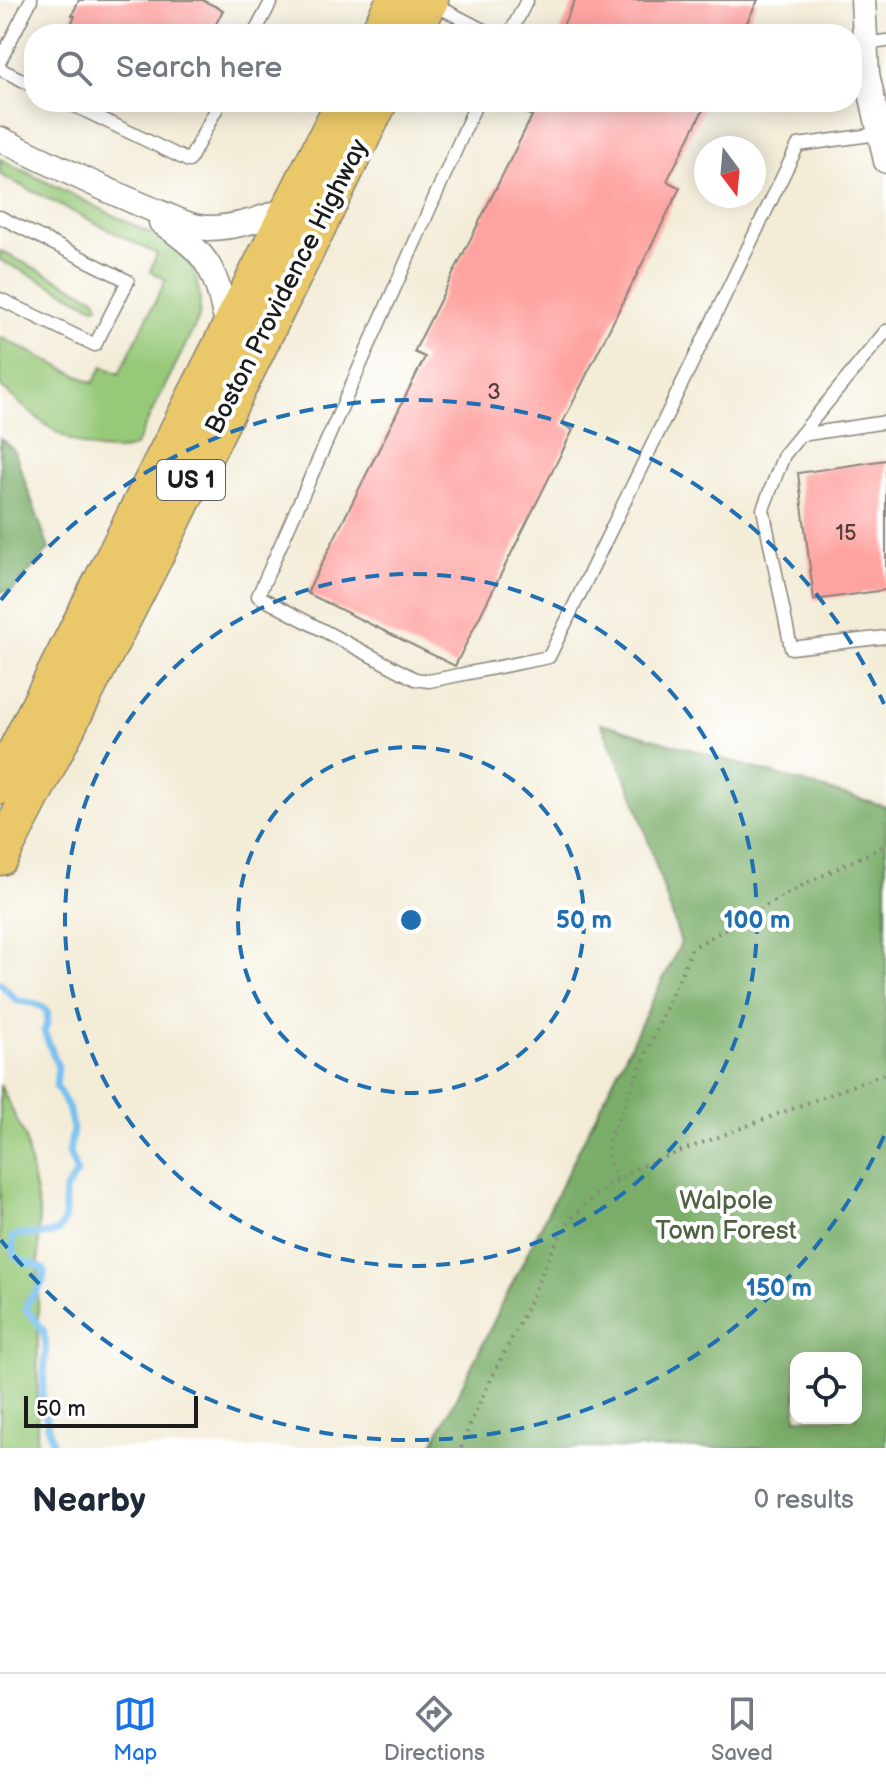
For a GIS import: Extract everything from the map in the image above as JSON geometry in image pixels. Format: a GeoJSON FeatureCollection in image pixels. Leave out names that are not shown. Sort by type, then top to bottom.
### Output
{"type":"FeatureCollection","features":[{"type":"Feature","properties":{"kind":"main road"},"geometry":{"type":"LineString","coordinates":[[394,24],[416,9]]}},
{"type":"Feature","properties":{"kind":"main road","name":"Boston Providence Highway"},"geometry":{"type":"LineString","coordinates":[[0,785],[340,112]]}},
{"type":"Feature","properties":{"kind":"main road","name":"Boston Providence Highway"},"geometry":{"type":"LineString","coordinates":[[0,856],[156,552],[373,112]]}},
{"type":"Feature","properties":{"kind":"street"},"geometry":{"type":"LineString","coordinates":[[863,0],[876,42],[867,74],[886,161]]}},
{"type":"Feature","properties":{"kind":"street"},"geometry":{"type":"LineString","coordinates":[[0,139],[132,203],[186,224],[205,228],[258,220],[291,208]]}},
{"type":"Feature","properties":{"kind":"street"},"geometry":{"type":"LineString","coordinates":[[132,203],[202,254],[217,283],[229,333]]}},
{"type":"Feature","properties":{"kind":"lane"},"geometry":{"type":"LineString","coordinates":[[0,61],[31,0]]}},
{"type":"Feature","properties":{"kind":"lane"},"geometry":{"type":"LineString","coordinates":[[259,24],[272,0]]}},
{"type":"Feature","properties":{"kind":"lane"},"geometry":{"type":"LineString","coordinates":[[515,24],[527,0]]}},
{"type":"Feature","properties":{"kind":"lane"},"geometry":{"type":"LineString","coordinates":[[416,9],[461,24]]}},
{"type":"Feature","properties":{"kind":"lane"},"geometry":{"type":"LineString","coordinates":[[0,69],[24,81]]}},
{"type":"Feature","properties":{"kind":"lane"},"geometry":{"type":"LineString","coordinates":[[88,112],[189,161],[215,112]]}},
{"type":"Feature","properties":{"kind":"lane"},"geometry":{"type":"LineString","coordinates":[[473,112],[258,596],[415,679],[429,681],[549,657],[798,145],[878,134]]}},
{"type":"Feature","properties":{"kind":"lane"},"geometry":{"type":"LineString","coordinates":[[0,217],[128,281],[95,345],[0,299]]}},
{"type":"Feature","properties":{"kind":"lane"},"geometry":{"type":"LineString","coordinates":[[886,331],[784,455],[763,509],[791,648],[886,637]]}},
{"type":"Feature","properties":{"kind":"lane"},"geometry":{"type":"LineString","coordinates":[[801,435],[886,422]]}},
{"type":"Feature","properties":{"kind":"path"},"geometry":{"type":"LineString","coordinates":[[616,1180],[607,1153],[609,1140],[692,948],[799,887],[886,845]]}},
{"type":"Feature","properties":{"kind":"path"},"geometry":{"type":"LineString","coordinates":[[461,1448],[493,1372],[570,1221],[591,1199],[616,1180],[687,1147],[886,1073]]}},
{"type":"Feature","properties":{"kind":"green space"},"geometry":{"type":"Polygon","coordinates":[[[0,159],[160,238],[183,255],[194,272],[200,297],[198,320],[135,446],[111,450],[79,444],[37,418],[0,386],[0,337],[93,383],[103,366],[119,374],[166,280],[150,271],[157,254],[0,175],[0,159]]]}},
{"type":"Feature","properties":{"kind":"green space"},"geometry":{"type":"Polygon","coordinates":[[[0,251],[97,299],[98,306],[94,307],[0,260],[0,251]]]}},
{"type":"Feature","properties":{"kind":"green space"},"geometry":{"type":"Polygon","coordinates":[[[0,438],[14,450],[49,549],[13,590],[0,592],[0,438]]]}},
{"type":"Feature","properties":{"kind":"green space","name":"Walpole Town Forest"},"geometry":{"type":"Polygon","coordinates":[[[601,723],[886,807],[886,1448],[431,1448],[681,943],[634,797],[601,723]]]}},
{"type":"Feature","properties":{"kind":"green space"},"geometry":{"type":"Polygon","coordinates":[[[0,1085],[25,1137],[39,1211],[35,1448],[0,1448],[0,1085]]]}},
{"type":"Feature","properties":{"kind":"building"},"geometry":{"type":"Polygon","coordinates":[[[79,0],[202,0],[223,10],[216,24],[71,24],[75,16],[72,15],[79,0]]]}},
{"type":"Feature","properties":{"kind":"building"},"geometry":{"type":"Polygon","coordinates":[[[575,0],[758,0],[746,24],[564,24],[575,0]]]}},
{"type":"Feature","properties":{"kind":"building"},"geometry":{"type":"Polygon","coordinates":[[[523,112],[702,112],[667,181],[680,188],[562,424],[573,430],[455,666],[307,593],[425,357],[414,352],[532,116],[523,112]]]}},
{"type":"Feature","properties":{"kind":"building"},"geometry":{"type":"Polygon","coordinates":[[[886,460],[886,590],[814,600],[798,473],[886,460]]]}},
{"type":"Feature","properties":{"kind":"waterway"},"geometry":{"type":"LineString","coordinates":[[0,983],[17,1001],[38,1005],[46,1011],[48,1016],[44,1031],[58,1067],[56,1086],[68,1107],[73,1129],[69,1153],[77,1173],[66,1190],[62,1227],[49,1234],[21,1234],[12,1238],[15,1255],[44,1270],[42,1284],[27,1302],[26,1309],[43,1330],[46,1347],[42,1402],[54,1448]]}}]}
